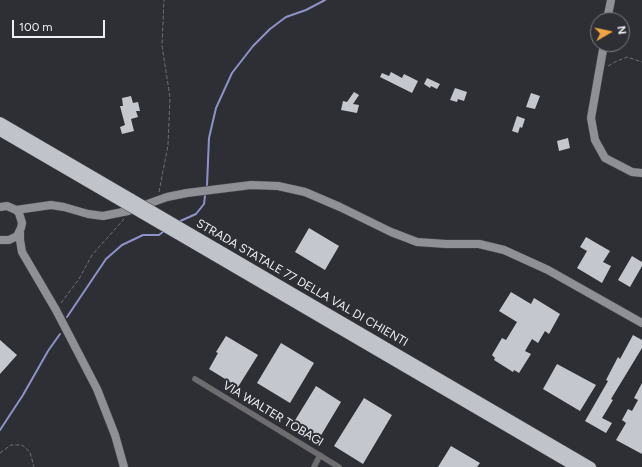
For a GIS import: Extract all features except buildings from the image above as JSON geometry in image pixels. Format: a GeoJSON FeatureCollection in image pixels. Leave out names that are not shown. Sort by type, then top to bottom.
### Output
{"type":"FeatureCollection","features":[{"type":"Feature","properties":{"kind":"highway","name":"STRADA STATALE 77 DELLA VAL DI CHIENTI"},"geometry":{"type":"LineString","coordinates":[[0,122],[576,467]]}},
{"type":"Feature","properties":{"kind":"highway","name":"STRADA STATALE 77 DELLA VAL DI CHIENTI"},"geometry":{"type":"LineString","coordinates":[[0,131],[215,251],[591,467]]}},
{"type":"Feature","properties":{"kind":"street"},"geometry":{"type":"LineString","coordinates":[[609,12],[611,0]]}},
{"type":"Feature","properties":{"kind":"street"},"geometry":{"type":"LineString","coordinates":[[603,52],[592,118],[595,140],[605,158],[632,172],[642,173]]}},
{"type":"Feature","properties":{"kind":"street"},"geometry":{"type":"LineString","coordinates":[[0,207],[7,206],[16,210],[51,205],[103,216],[128,211],[157,200],[187,193],[252,185],[278,186],[305,192],[391,232],[417,242],[479,244],[504,250],[548,270],[642,323]]}},
{"type":"Feature","properties":{"kind":"street"},"geometry":{"type":"LineString","coordinates":[[0,240],[13,239],[21,231],[30,212],[40,206]]}},
{"type":"Feature","properties":{"kind":"street"},"geometry":{"type":"LineString","coordinates":[[16,210],[21,218],[20,240],[22,252]]}},
{"type":"Feature","properties":{"kind":"street"},"geometry":{"type":"LineString","coordinates":[[9,240],[22,252],[56,310],[97,389],[115,435],[124,467]]}},
{"type":"Feature","properties":{"kind":"street","name":"VIA WALTER TOBAGI"},"geometry":{"type":"LineString","coordinates":[[195,379],[339,467]]}},
{"type":"Feature","properties":{"kind":"street"},"geometry":{"type":"LineString","coordinates":[[314,467],[320,455]]}},
{"type":"Feature","properties":{"kind":"path"},"geometry":{"type":"LineString","coordinates":[[157,200],[168,145],[170,97],[162,46],[164,0]]}},
{"type":"Feature","properties":{"kind":"path"},"geometry":{"type":"LineString","coordinates":[[599,72],[627,57],[642,62]]}},
{"type":"Feature","properties":{"kind":"path"},"geometry":{"type":"LineString","coordinates":[[56,310],[79,279],[92,255],[123,221],[128,211]]}},
{"type":"Feature","properties":{"kind":"path"},"geometry":{"type":"LineString","coordinates":[[0,453],[11,445],[22,445],[30,452],[34,467]]}},
{"type":"Feature","properties":{"kind":"waterway"},"geometry":{"type":"LineString","coordinates":[[207,185],[209,138],[216,108],[232,73],[253,46],[270,29],[286,17],[306,10],[325,0]]}},
{"type":"Feature","properties":{"kind":"waterway"},"geometry":{"type":"LineString","coordinates":[[178,222],[196,214],[204,204],[205,196]]}},
{"type":"Feature","properties":{"kind":"waterway"},"geometry":{"type":"LineString","coordinates":[[67,317],[106,259],[122,245],[143,235],[159,235],[164,231]]}},
{"type":"Feature","properties":{"kind":"waterway"},"geometry":{"type":"LineString","coordinates":[[0,430],[60,334]]}}]}
